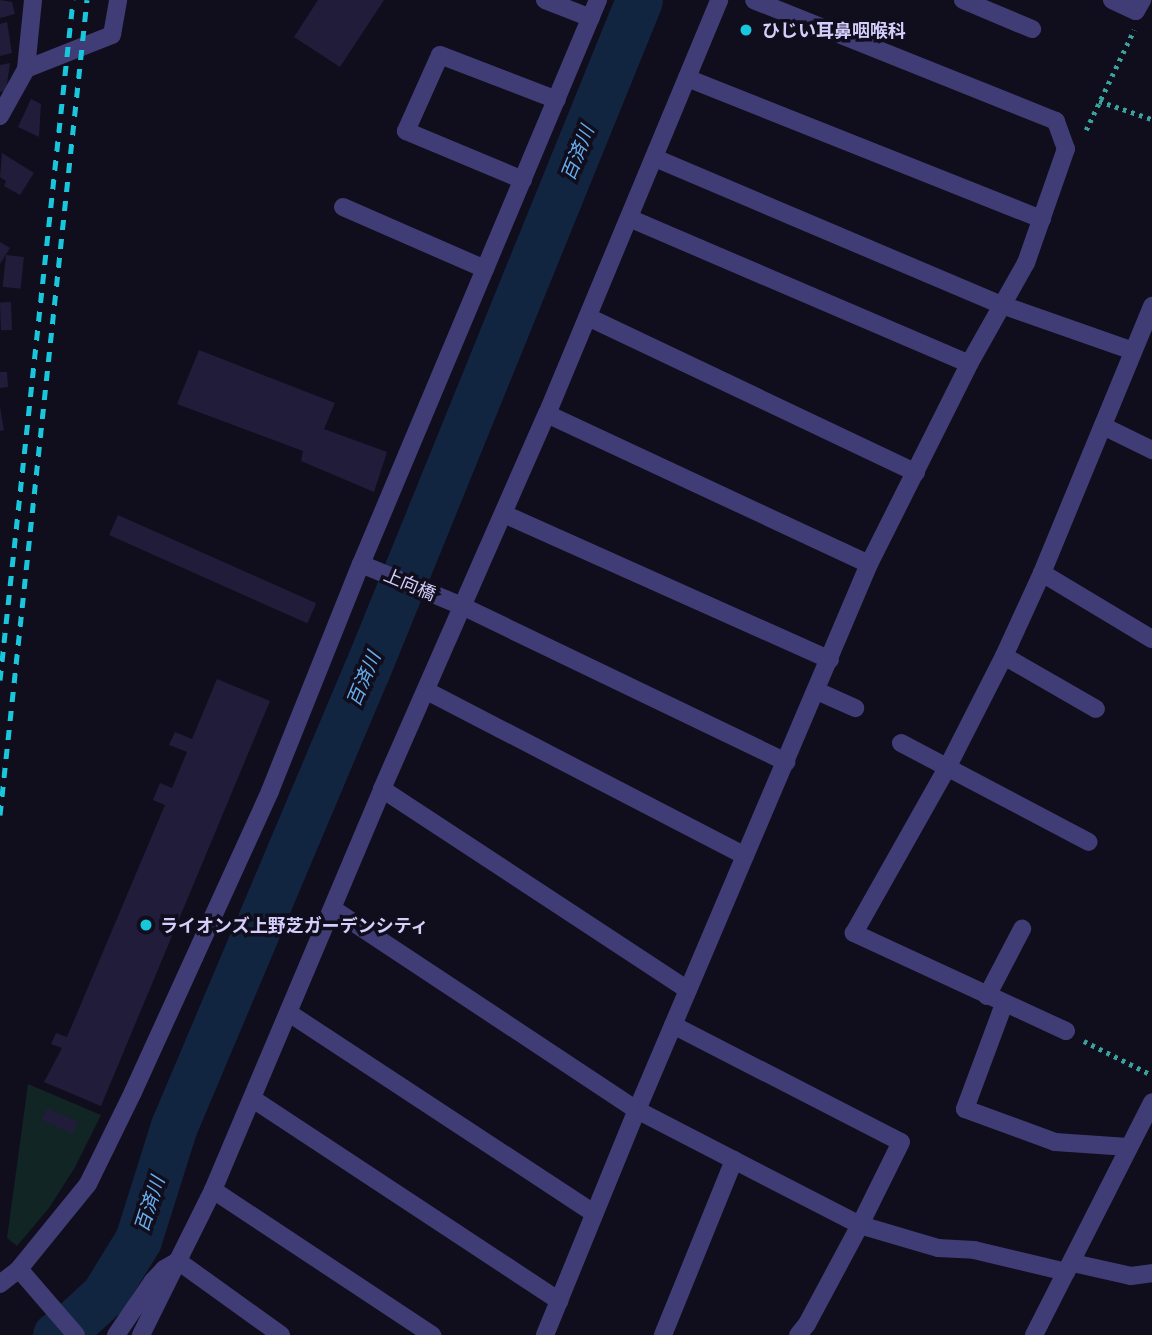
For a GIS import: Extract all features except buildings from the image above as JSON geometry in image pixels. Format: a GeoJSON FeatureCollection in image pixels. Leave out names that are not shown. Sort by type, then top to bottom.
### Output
{"type":"FeatureCollection","features":[{"type":"Feature","properties":{"kind":"street"},"geometry":{"type":"LineString","coordinates":[[0,116],[26,69],[33,0]]}},
{"type":"Feature","properties":{"kind":"street"},"geometry":{"type":"LineString","coordinates":[[26,69],[112,35],[118,0]]}},
{"type":"Feature","properties":{"kind":"street"},"geometry":{"type":"LineString","coordinates":[[545,0],[591,18]]}},
{"type":"Feature","properties":{"kind":"street"},"geometry":{"type":"LineString","coordinates":[[0,1284],[21,1272],[88,1184],[270,791],[366,566],[485,270],[598,0]]}},
{"type":"Feature","properties":{"kind":"street"},"geometry":{"type":"LineString","coordinates":[[141,1335],[214,1190],[382,789],[427,691],[455,603],[503,514],[547,414],[719,0]]}},
{"type":"Feature","properties":{"kind":"street"},"geometry":{"type":"LineString","coordinates":[[545,1335],[637,1110],[869,564],[969,364],[1026,264],[1066,149],[1056,121],[754,0]]}},
{"type":"Feature","properties":{"kind":"street"},"geometry":{"type":"LineString","coordinates":[[962,0],[1032,29]]}},
{"type":"Feature","properties":{"kind":"street"},"geometry":{"type":"LineString","coordinates":[[1112,0],[1136,11],[1142,0]]}},
{"type":"Feature","properties":{"kind":"street"},"geometry":{"type":"LineString","coordinates":[[523,180],[406,131],[440,55],[557,100]]}},
{"type":"Feature","properties":{"kind":"street"},"geometry":{"type":"LineString","coordinates":[[687,78],[1042,219]]}},
{"type":"Feature","properties":{"kind":"street"},"geometry":{"type":"LineString","coordinates":[[655,158],[1002,305],[1133,351]]}},
{"type":"Feature","properties":{"kind":"street"},"geometry":{"type":"LineString","coordinates":[[343,207],[485,270]]}},
{"type":"Feature","properties":{"kind":"street"},"geometry":{"type":"LineString","coordinates":[[629,218],[969,364]]}},
{"type":"Feature","properties":{"kind":"street"},"geometry":{"type":"LineString","coordinates":[[1066,1031],[854,933],[948,766],[1003,656],[1042,573],[1152,306]]}},
{"type":"Feature","properties":{"kind":"street"},"geometry":{"type":"LineString","coordinates":[[588,317],[916,473]]}},
{"type":"Feature","properties":{"kind":"street"},"geometry":{"type":"LineString","coordinates":[[547,414],[869,564]]}},
{"type":"Feature","properties":{"kind":"street"},"geometry":{"type":"LineString","coordinates":[[1103,426],[1152,450]]}},
{"type":"Feature","properties":{"kind":"street"},"geometry":{"type":"LineString","coordinates":[[503,514],[830,660]]}},
{"type":"Feature","properties":{"kind":"street","name":"上向橋"},"geometry":{"type":"LineString","coordinates":[[366,566],[455,603],[786,762]]}},
{"type":"Feature","properties":{"kind":"street"},"geometry":{"type":"LineString","coordinates":[[1042,573],[1152,639]]}},
{"type":"Feature","properties":{"kind":"street"},"geometry":{"type":"LineString","coordinates":[[1003,656],[1096,709]]}},
{"type":"Feature","properties":{"kind":"street"},"geometry":{"type":"LineString","coordinates":[[427,691],[745,856]]}},
{"type":"Feature","properties":{"kind":"street"},"geometry":{"type":"LineString","coordinates":[[817,691],[855,708]]}},
{"type":"Feature","properties":{"kind":"street"},"geometry":{"type":"LineString","coordinates":[[901,743],[1089,842]]}},
{"type":"Feature","properties":{"kind":"street"},"geometry":{"type":"LineString","coordinates":[[382,789],[688,990]]}},
{"type":"Feature","properties":{"kind":"street"},"geometry":{"type":"LineString","coordinates":[[333,909],[637,1110],[860,1225],[938,1248],[974,1250],[1131,1276],[1152,1273]]}},
{"type":"Feature","properties":{"kind":"street"},"geometry":{"type":"LineString","coordinates":[[987,996],[1022,929]]}},
{"type":"Feature","properties":{"kind":"street"},"geometry":{"type":"LineString","coordinates":[[1004,1003],[965,1109],[1055,1142],[1128,1147]]}},
{"type":"Feature","properties":{"kind":"street"},"geometry":{"type":"LineString","coordinates":[[289,1013],[594,1213]]}},
{"type":"Feature","properties":{"kind":"street"},"geometry":{"type":"LineString","coordinates":[[673,1025],[901,1142],[807,1324],[797,1335]]}},
{"type":"Feature","properties":{"kind":"street"},"geometry":{"type":"LineString","coordinates":[[253,1099],[559,1301]]}},
{"type":"Feature","properties":{"kind":"street"},"geometry":{"type":"LineString","coordinates":[[1034,1335],[1152,1102]]}},
{"type":"Feature","properties":{"kind":"street"},"geometry":{"type":"LineString","coordinates":[[663,1335],[734,1160]]}},
{"type":"Feature","properties":{"kind":"street"},"geometry":{"type":"LineString","coordinates":[[214,1190],[432,1335]]}},
{"type":"Feature","properties":{"kind":"street"},"geometry":{"type":"LineString","coordinates":[[178,1261],[281,1335]]}},
{"type":"Feature","properties":{"kind":"street"},"geometry":{"type":"LineString","coordinates":[[116,1335],[153,1282],[164,1269],[178,1261]]}},
{"type":"Feature","properties":{"kind":"street"},"geometry":{"type":"LineString","coordinates":[[21,1272],[76,1335]]}},
{"type":"Feature","properties":{"kind":"street"},"geometry":{"type":"LineString","coordinates":[[248,1335],[259,1320]]}},
{"type":"Feature","properties":{"kind":"path"},"geometry":{"type":"LineString","coordinates":[[1086,130],[1138,21]]}},
{"type":"Feature","properties":{"kind":"path"},"geometry":{"type":"LineString","coordinates":[[1099,101],[1152,119]]}},
{"type":"Feature","properties":{"kind":"path"},"geometry":{"type":"LineString","coordinates":[[1066,1031],[1152,1075]]}},
{"type":"Feature","properties":{"kind":"green space"},"geometry":{"type":"Polygon","coordinates":[[[28,1084],[101,1115],[74,1169],[49,1208],[17,1246],[7,1238],[28,1084]]]}},
{"type":"Feature","properties":{"kind":"waterway","name":"百済川"},"geometry":{"type":"LineString","coordinates":[[56,1335],[66,1330],[104,1295],[138,1240],[174,1126],[366,672],[639,0]]}},
{"type":"Feature","properties":{"kind":"railway"},"geometry":{"type":"LineString","coordinates":[[0,680],[73,0]]}},
{"type":"Feature","properties":{"kind":"railway"},"geometry":{"type":"LineString","coordinates":[[0,815],[87,0]]}},
{"type":"Feature","properties":{"kind":"place","name":"ひじい耳鼻咽喉科"},"geometry":{"type":"Point","coordinates":[746,30]}},
{"type":"Feature","properties":{"kind":"place","name":"ライオンズ上野芝ガーデンシティ"},"geometry":{"type":"Point","coordinates":[146,925]}}]}
